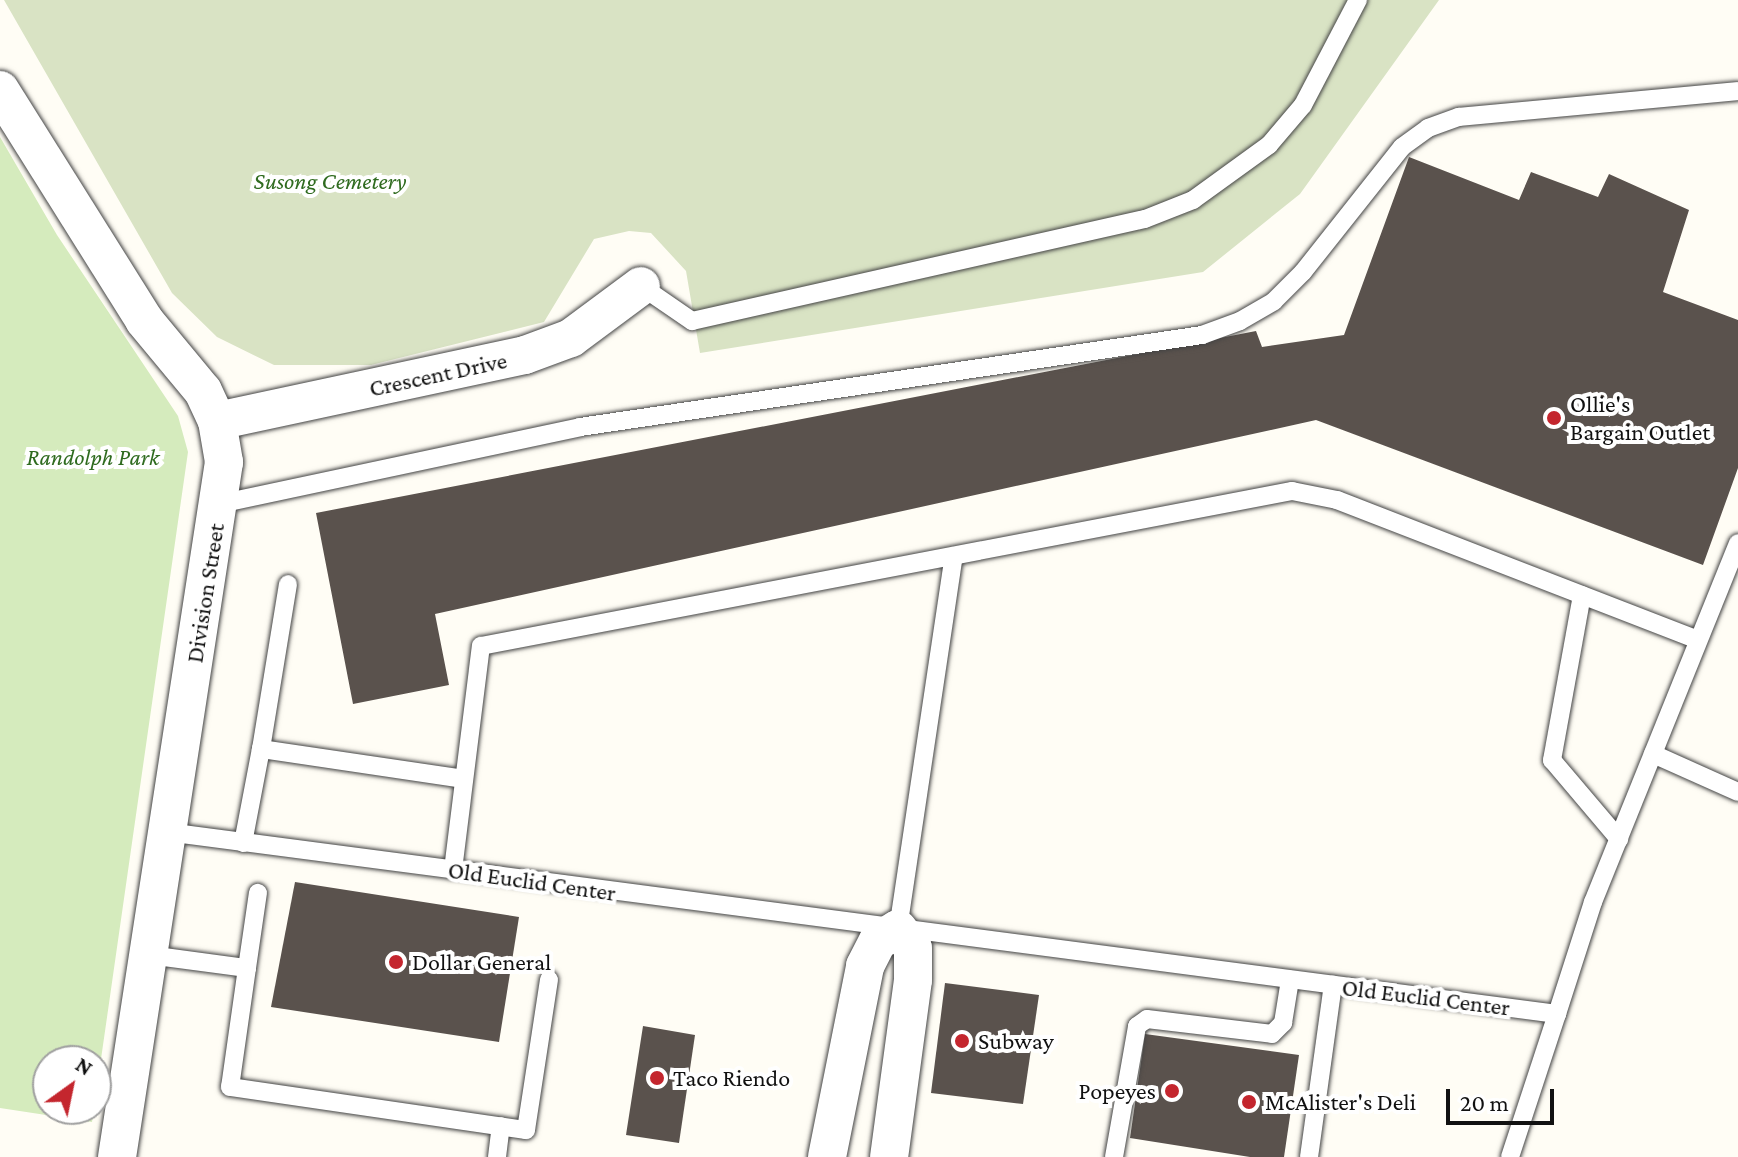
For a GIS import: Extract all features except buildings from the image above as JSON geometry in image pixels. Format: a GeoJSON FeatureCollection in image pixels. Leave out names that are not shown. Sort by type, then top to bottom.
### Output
{"type":"FeatureCollection","features":[{"type":"Feature","properties":{"kind":"street","name":"Division Street"},"geometry":{"type":"LineString","coordinates":[[0,90],[144,320],[203,391],[217,421],[224,462],[117,1157]]}},
{"type":"Feature","properties":{"kind":"street","name":"Crescent Drive"},"geometry":{"type":"LineString","coordinates":[[217,421],[525,355],[571,338],[641,286]]}},
{"type":"Feature","properties":{"kind":"street"},"geometry":{"type":"LineString","coordinates":[[827,1157],[865,966],[878,941],[898,929],[913,948],[913,980],[889,1157]]}},
{"type":"Feature","properties":{"kind":"lane"},"geometry":{"type":"LineString","coordinates":[[641,286],[692,321],[1145,219],[1193,200],[1269,145],[1303,105],[1358,0]]}},
{"type":"Feature","properties":{"kind":"lane"},"geometry":{"type":"LineString","coordinates":[[219,504],[580,427],[1202,335],[1240,321],[1274,301],[1303,272],[1402,147],[1428,128],[1459,117],[1737,88]]}},
{"type":"Feature","properties":{"kind":"lane"},"geometry":{"type":"LineString","coordinates":[[453,870],[481,646],[1292,491],[1337,500],[1698,640]]}},
{"type":"Feature","properties":{"kind":"lane"},"geometry":{"type":"LineString","coordinates":[[1510,1157],[1619,839],[1738,543]]}},
{"type":"Feature","properties":{"kind":"lane"},"geometry":{"type":"LineString","coordinates":[[898,929],[954,556]]}},
{"type":"Feature","properties":{"kind":"lane"},"geometry":{"type":"LineString","coordinates":[[243,843],[288,584]]}},
{"type":"Feature","properties":{"kind":"lane"},"geometry":{"type":"LineString","coordinates":[[1582,595],[1552,760],[1619,839]]}},
{"type":"Feature","properties":{"kind":"lane"},"geometry":{"type":"LineString","coordinates":[[261,749],[464,779]]}},
{"type":"Feature","properties":{"kind":"lane"},"geometry":{"type":"LineString","coordinates":[[1653,754],[1738,792]]}},
{"type":"Feature","properties":{"kind":"lane","name":"Old Euclid Center"},"geometry":{"type":"LineString","coordinates":[[167,832],[1557,1014]]}},
{"type":"Feature","properties":{"kind":"lane"},"geometry":{"type":"LineString","coordinates":[[258,893],[230,1087],[526,1130],[549,980]]}},
{"type":"Feature","properties":{"kind":"lane"},"geometry":{"type":"LineString","coordinates":[[149,955],[247,968]]}},
{"type":"Feature","properties":{"kind":"lane"},"geometry":{"type":"LineString","coordinates":[[1114,1157],[1137,1026],[1147,1019],[1272,1034],[1283,1023],[1290,980]]}},
{"type":"Feature","properties":{"kind":"lane"},"geometry":{"type":"LineString","coordinates":[[1309,1157],[1333,985]]}},
{"type":"Feature","properties":{"kind":"lane"},"geometry":{"type":"LineString","coordinates":[[497,1157],[501,1126]]}},
{"type":"Feature","properties":{"kind":"green space","name":"Susong Cemetery"},"geometry":{"type":"Polygon","coordinates":[[[4,0],[1439,0],[1300,194],[1203,272],[700,353],[686,271],[651,233],[629,231],[594,239],[544,322],[371,365],[274,365],[217,337],[172,293],[4,0]]]}},
{"type":"Feature","properties":{"kind":"green space","name":"Randolph Park"},"geometry":{"type":"Polygon","coordinates":[[[0,137],[57,235],[178,416],[188,452],[103,1045],[32,1045],[32,1113],[0,1108],[0,137]]]}},
{"type":"Feature","properties":{"kind":"place","name":"Ollie's Bargain Outlet"},"geometry":{"type":"Point","coordinates":[1554,418]}},
{"type":"Feature","properties":{"kind":"place","name":"Dollar General"},"geometry":{"type":"Point","coordinates":[396,962]}},
{"type":"Feature","properties":{"kind":"place","name":"Subway"},"geometry":{"type":"Point","coordinates":[962,1041]}},
{"type":"Feature","properties":{"kind":"place","name":"Taco Riendo"},"geometry":{"type":"Point","coordinates":[657,1078]}},
{"type":"Feature","properties":{"kind":"place","name":"Popeyes"},"geometry":{"type":"Point","coordinates":[1172,1091]}},
{"type":"Feature","properties":{"kind":"place","name":"McAlister's Deli"},"geometry":{"type":"Point","coordinates":[1249,1102]}}]}
